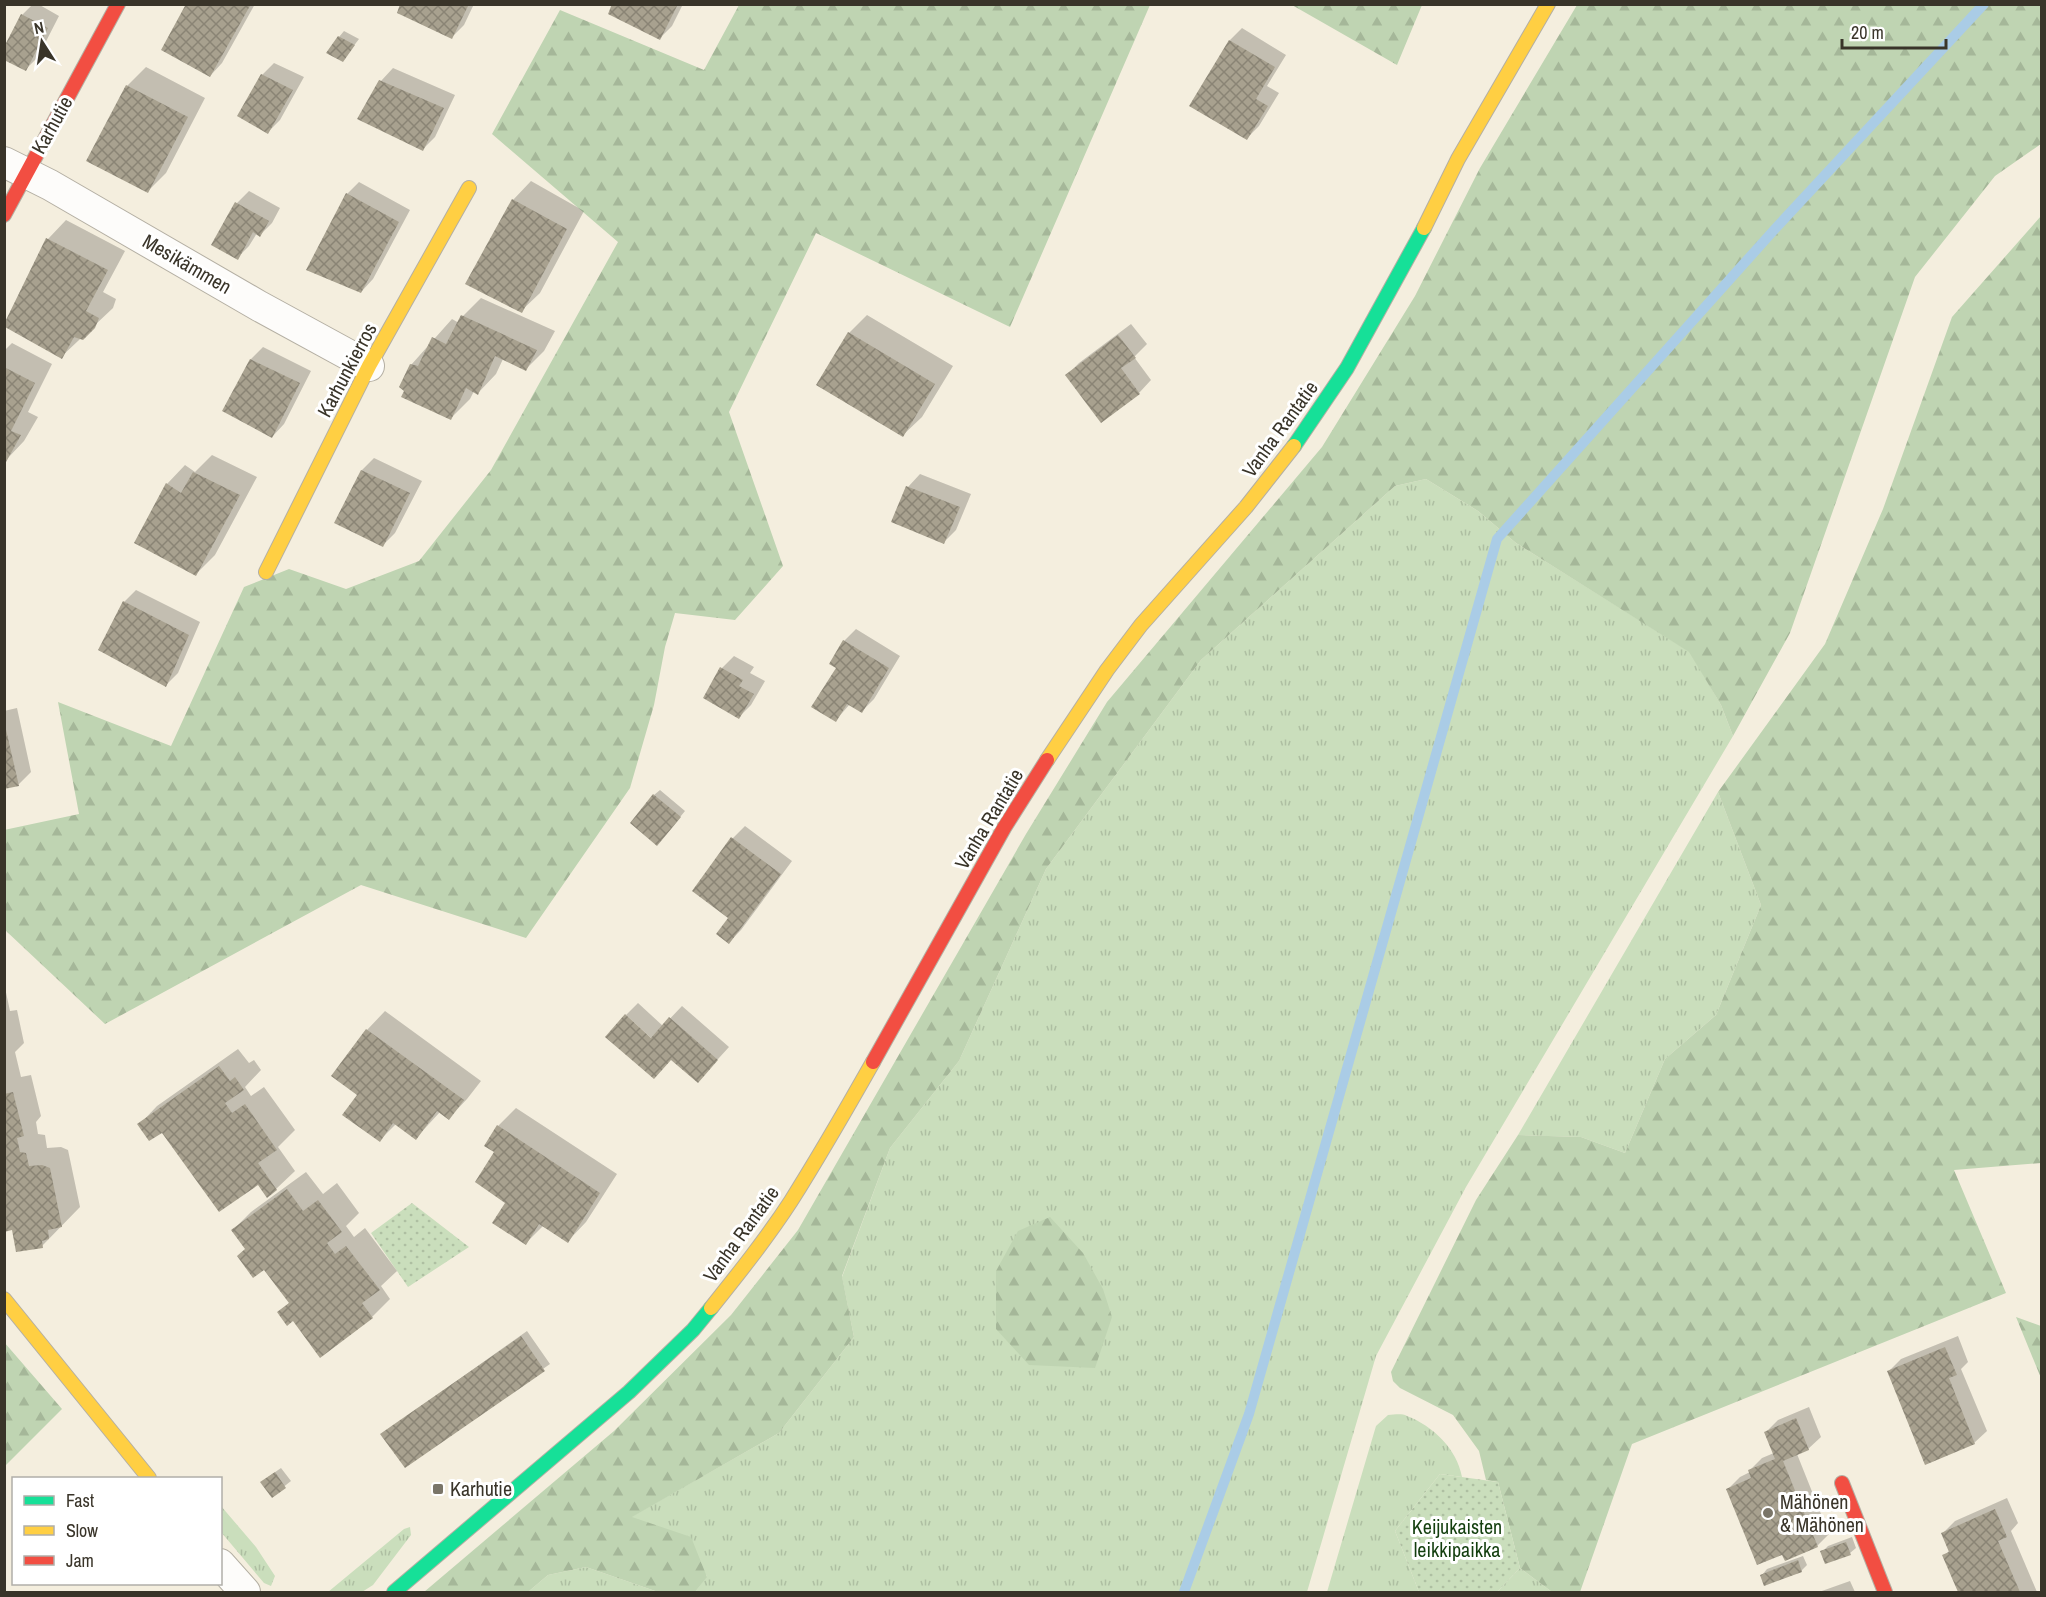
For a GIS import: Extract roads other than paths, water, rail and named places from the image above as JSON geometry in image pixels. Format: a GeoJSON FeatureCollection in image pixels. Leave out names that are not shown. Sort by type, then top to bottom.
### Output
{"type":"FeatureCollection","features":[{"type":"Feature","properties":{"kind":"main road","name":"Karhutie"},"geometry":{"type":"LineString","coordinates":[[4,215],[15,167],[118,4]]}},
{"type":"Feature","properties":{"kind":"main road","name":"Vanha Rantatie"},"geometry":{"type":"LineString","coordinates":[[394,1593],[629,1392],[693,1330],[745,1265],[790,1202],[827,1143],[938,950],[1004,828],[1072,722],[1141,625],[1246,507],[1301,438],[1347,368],[1409,258],[1458,159],[1548,4]]}},
{"type":"Feature","properties":{"kind":"main road","name":"Karhunkierros"},"geometry":{"type":"LineString","coordinates":[[266,572],[369,366],[469,188]]}},
{"type":"Feature","properties":{"kind":"main road"},"geometry":{"type":"LineString","coordinates":[[4,1299],[147,1477]]}},
{"type":"Feature","properties":{"kind":"main road"},"geometry":{"type":"LineString","coordinates":[[1842,1483],[1885,1593]]}},
{"type":"Feature","properties":{"kind":"street","name":"Mesikämmen"},"geometry":{"type":"LineString","coordinates":[[15,167],[369,366]]}},
{"type":"Feature","properties":{"kind":"street"},"geometry":{"type":"LineString","coordinates":[[222,1566],[245,1593]]}},
{"type":"Feature","properties":{"kind":"waterway"},"geometry":{"type":"LineString","coordinates":[[1184,1592],[1249,1414],[1497,539],[1774,230],[1984,4]]}},
{"type":"Feature","properties":{"kind":"place","name":"Karhutie"},"geometry":{"type":"Point","coordinates":[438,1489]}},
{"type":"Feature","properties":{"kind":"place","name":"Mähönen & Mähönen"},"geometry":{"type":"Point","coordinates":[1768,1513]}},
{"type":"Feature","properties":{"kind":"park label","name":"Keijukaisten leikkipaikka"},"geometry":{"type":"Point","coordinates":[1457,1538]}}]}
